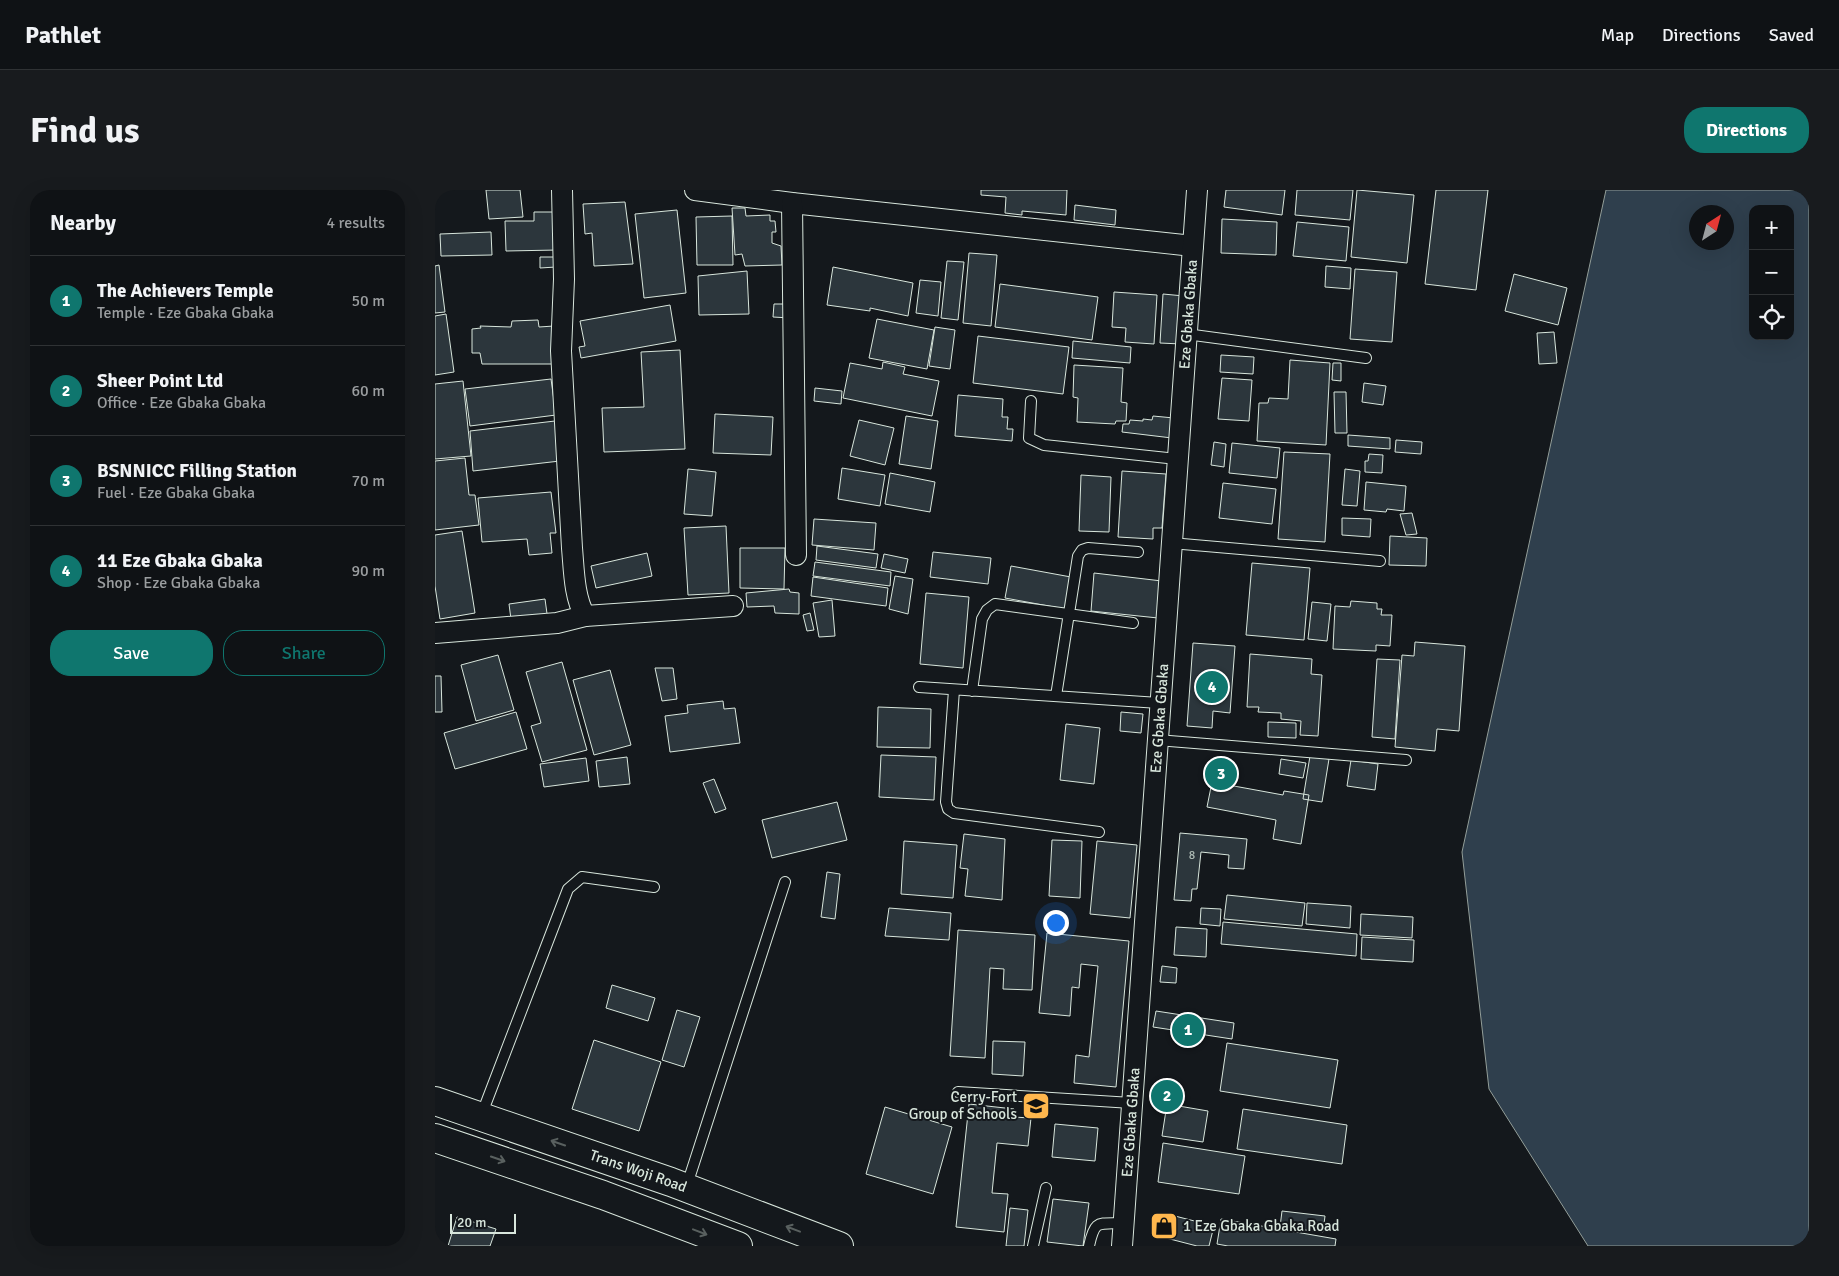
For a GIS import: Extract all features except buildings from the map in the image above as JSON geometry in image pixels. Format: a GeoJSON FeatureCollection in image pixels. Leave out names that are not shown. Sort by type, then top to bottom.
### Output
{"type":"FeatureCollection","features":[{"type":"Feature","properties":{"kind":"main road","name":"Trans Woji Road"},"geometry":{"type":"LineString","coordinates":[[435,1101],[685,1188],[839,1246]]}},
{"type":"Feature","properties":{"kind":"main road"},"geometry":{"type":"LineString","coordinates":[[466,1148],[481,1116]]}},
{"type":"Feature","properties":{"kind":"main road"},"geometry":{"type":"LineString","coordinates":[[435,1138],[603,1195],[737,1246]]}},
{"type":"Feature","properties":{"kind":"main road"},"geometry":{"type":"LineString","coordinates":[[674,1222],[685,1188]]}},
{"type":"Feature","properties":{"kind":"street"},"geometry":{"type":"LineString","coordinates":[[562,190],[563,279],[561,351],[572,548],[575,579],[581,609],[585,616]]}},
{"type":"Feature","properties":{"kind":"street"},"geometry":{"type":"LineString","coordinates":[[695,190],[792,203],[1193,246]]}},
{"type":"Feature","properties":{"kind":"street","name":"Eze Gbaka Gbaka"},"geometry":{"type":"LineString","coordinates":[[1122,1246],[1159,703],[1197,190]]}},
{"type":"Feature","properties":{"kind":"street"},"geometry":{"type":"LineString","coordinates":[[792,203],[796,554]]}},
{"type":"Feature","properties":{"kind":"street"},"geometry":{"type":"LineString","coordinates":[[435,633],[557,623],[585,616],[733,606]]}},
{"type":"Feature","properties":{"kind":"lane"},"geometry":{"type":"LineString","coordinates":[[1186,334],[1366,358]]}},
{"type":"Feature","properties":{"kind":"lane"},"geometry":{"type":"LineString","coordinates":[[1031,401],[1029,438],[1044,445],[1177,459]]}},
{"type":"Feature","properties":{"kind":"lane"},"geometry":{"type":"LineString","coordinates":[[1171,542],[1380,561]]}},
{"type":"Feature","properties":{"kind":"lane"},"geometry":{"type":"LineString","coordinates":[[1056,696],[1078,556],[1082,550],[1088,548],[1138,552]]}},
{"type":"Feature","properties":{"kind":"lane"},"geometry":{"type":"LineString","coordinates":[[972,691],[982,619],[987,610],[995,604],[1133,623]]}},
{"type":"Feature","properties":{"kind":"lane"},"geometry":{"type":"LineString","coordinates":[[919,687],[1159,703]]}},
{"type":"Feature","properties":{"kind":"lane"},"geometry":{"type":"LineString","coordinates":[[954,690],[946,802],[948,809],[954,813],[1099,832]]}},
{"type":"Feature","properties":{"kind":"lane"},"geometry":{"type":"LineString","coordinates":[[1157,740],[1406,760]]}},
{"type":"Feature","properties":{"kind":"lane"},"geometry":{"type":"LineString","coordinates":[[481,1116],[568,889],[582,877],[654,887]]}},
{"type":"Feature","properties":{"kind":"lane"},"geometry":{"type":"LineString","coordinates":[[685,1188],[785,882]]}},
{"type":"Feature","properties":{"kind":"lane"},"geometry":{"type":"LineString","coordinates":[[958,1092],[1132,1103]]}},
{"type":"Feature","properties":{"kind":"lane"},"geometry":{"type":"LineString","coordinates":[[1033,1246],[1046,1188]]}},
{"type":"Feature","properties":{"kind":"lane"},"geometry":{"type":"LineString","coordinates":[[1089,1246],[1092,1230],[1095,1226],[1099,1224],[1123,1223]]}},
{"type":"Feature","properties":{"kind":"water"},"geometry":{"type":"Polygon","coordinates":[[[1606,190],[1809,190],[1809,1246],[1588,1246],[1489,1089],[1462,852],[1606,190]]]}},
{"type":"Feature","properties":{"kind":"place","name":"11 Eze Gbaka Gbaka"},"geometry":{"type":"Point","coordinates":[1212,687]}},
{"type":"Feature","properties":{"kind":"place","name":"BSNNICC Filling Station"},"geometry":{"type":"Point","coordinates":[1221,774]}},
{"type":"Feature","properties":{"kind":"place","name":"The Achievers Temple"},"geometry":{"type":"Point","coordinates":[1188,1030]}},
{"type":"Feature","properties":{"kind":"place","name":"Sheer Point Ltd"},"geometry":{"type":"Point","coordinates":[1167,1096]}},
{"type":"Feature","properties":{"kind":"place","name":"Cerry-Fort Group of Schools"},"geometry":{"type":"Point","coordinates":[1036,1106]}},
{"type":"Feature","properties":{"kind":"place","name":"1 Eze Gbaka Gbaka Road"},"geometry":{"type":"Point","coordinates":[1164,1226]}}]}
